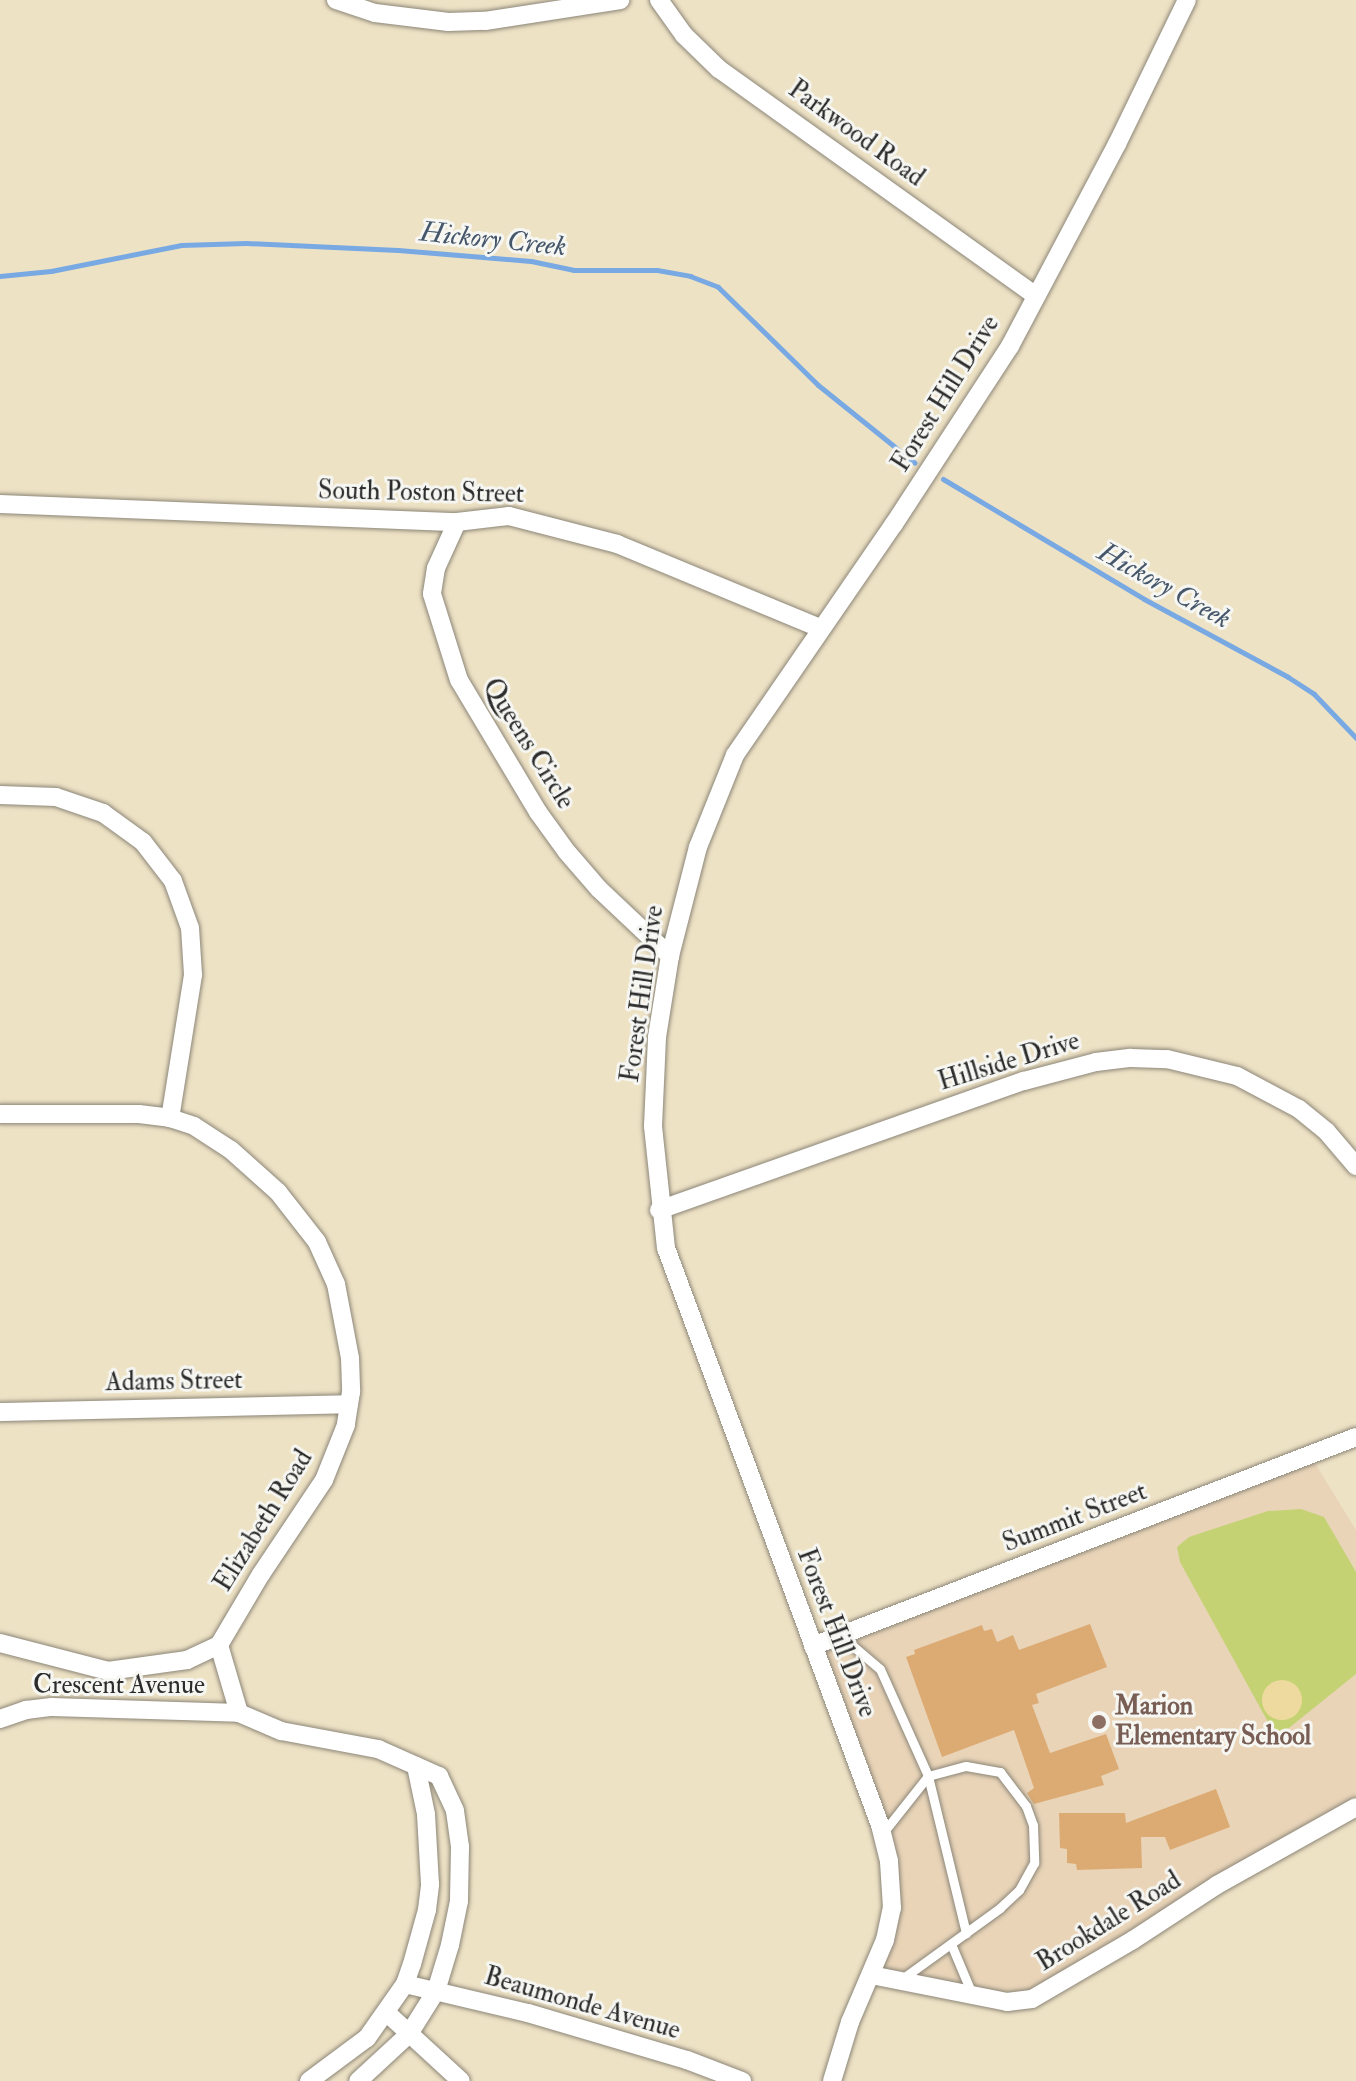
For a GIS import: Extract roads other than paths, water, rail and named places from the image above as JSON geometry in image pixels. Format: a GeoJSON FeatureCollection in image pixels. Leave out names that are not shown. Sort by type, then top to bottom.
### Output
{"type":"FeatureCollection","features":[{"type":"Feature","properties":{"kind":"street"},"geometry":{"type":"LineString","coordinates":[[336,0],[375,13],[448,22],[485,21],[620,0]]}},
{"type":"Feature","properties":{"kind":"street","name":"Parkwood Road"},"geometry":{"type":"LineString","coordinates":[[659,0],[684,35],[719,69],[1036,296]]}},
{"type":"Feature","properties":{"kind":"street","name":"Forest Hill Drive"},"geometry":{"type":"LineString","coordinates":[[832,2081],[892,1908],[889,1861],[813,1646],[671,1269],[659,1210],[653,1126],[654,1078],[670,956],[698,847],[730,766],[754,723],[974,403],[1036,296],[1117,144],[1187,0]]}},
{"type":"Feature","properties":{"kind":"street","name":"South Poston Street"},"geometry":{"type":"LineString","coordinates":[[0,504],[457,522],[509,516],[617,544],[820,628]]}},
{"type":"Feature","properties":{"kind":"street","name":"Queens Circle"},"geometry":{"type":"LineString","coordinates":[[457,522],[444,545],[432,594],[464,691],[567,852],[599,889],[670,956]]}},
{"type":"Feature","properties":{"kind":"street"},"geometry":{"type":"LineString","coordinates":[[0,795],[56,797],[103,813],[143,842],[173,881],[190,928],[193,975],[170,1118]]}},
{"type":"Feature","properties":{"kind":"street","name":"Hillside Drive"},"geometry":{"type":"LineString","coordinates":[[659,1210],[1024,1081],[1096,1062],[1131,1058],[1167,1059],[1237,1076],[1299,1109],[1327,1132],[1356,1166]]}},
{"type":"Feature","properties":{"kind":"street","name":"Elizabeth Road"},"geometry":{"type":"LineString","coordinates":[[0,1114],[170,1118],[206,1133],[256,1171],[300,1217],[317,1242],[336,1284],[350,1358],[349,1404],[338,1450],[324,1480],[261,1574],[219,1645]]}},
{"type":"Feature","properties":{"kind":"street","name":"Adams Street"},"geometry":{"type":"LineString","coordinates":[[0,1412],[349,1404]]}},
{"type":"Feature","properties":{"kind":"street","name":"Summit Street"},"geometry":{"type":"LineString","coordinates":[[813,1646],[1356,1437]]}},
{"type":"Feature","properties":{"kind":"street"},"geometry":{"type":"LineString","coordinates":[[0,1643],[108,1671],[187,1660],[219,1645],[239,1713],[281,1731],[378,1749],[439,1776],[455,1811],[460,1847],[459,1901],[436,1991],[409,2034],[358,2081]]}},
{"type":"Feature","properties":{"kind":"street","name":"Crescent Avenue"},"geometry":{"type":"LineString","coordinates":[[0,1719],[26,1710],[52,1707],[239,1713]]}},
{"type":"Feature","properties":{"kind":"street"},"geometry":{"type":"LineString","coordinates":[[309,2081],[367,2038],[405,1984],[427,1910],[430,1884],[426,1814],[416,1766]]}},
{"type":"Feature","properties":{"kind":"street","name":"Brookdale Road"},"geometry":{"type":"LineString","coordinates":[[871,1975],[973,1997],[1007,2002],[1032,1999],[1133,1940],[1217,1885],[1356,1807]]}},
{"type":"Feature","properties":{"kind":"street","name":"Beaumonde Avenue"},"geometry":{"type":"LineString","coordinates":[[405,1984],[528,2013],[687,2060],[742,2081]]}},
{"type":"Feature","properties":{"kind":"street"},"geometry":{"type":"LineString","coordinates":[[387,2013],[461,2081]]}},
{"type":"Feature","properties":{"kind":"lane"},"geometry":{"type":"LineString","coordinates":[[840,1635],[880,1669],[928,1776],[966,1933]]}},
{"type":"Feature","properties":{"kind":"lane"},"geometry":{"type":"LineString","coordinates":[[882,1834],[928,1776],[966,1766],[1000,1772],[1026,1806],[1036,1847],[1028,1876],[1000,1908],[899,1981]]}},
{"type":"Feature","properties":{"kind":"lane"},"geometry":{"type":"LineString","coordinates":[[951,1944],[973,1997]]}},
{"type":"Feature","properties":{"kind":"waterway","name":"Hickory Creek"},"geometry":{"type":"LineString","coordinates":[[0,276],[51,271],[181,245],[246,243],[398,250],[531,261],[574,270],[657,270],[690,276],[718,287],[818,385],[915,463]]}},
{"type":"Feature","properties":{"kind":"waterway","name":"Hickory Creek"},"geometry":{"type":"LineString","coordinates":[[943,479],[1144,599],[1288,677],[1314,694],[1356,738]]}},
{"type":"Feature","properties":{"kind":"place","name":"Marion Elementary School"},"geometry":{"type":"Point","coordinates":[1099,1722]}}]}
